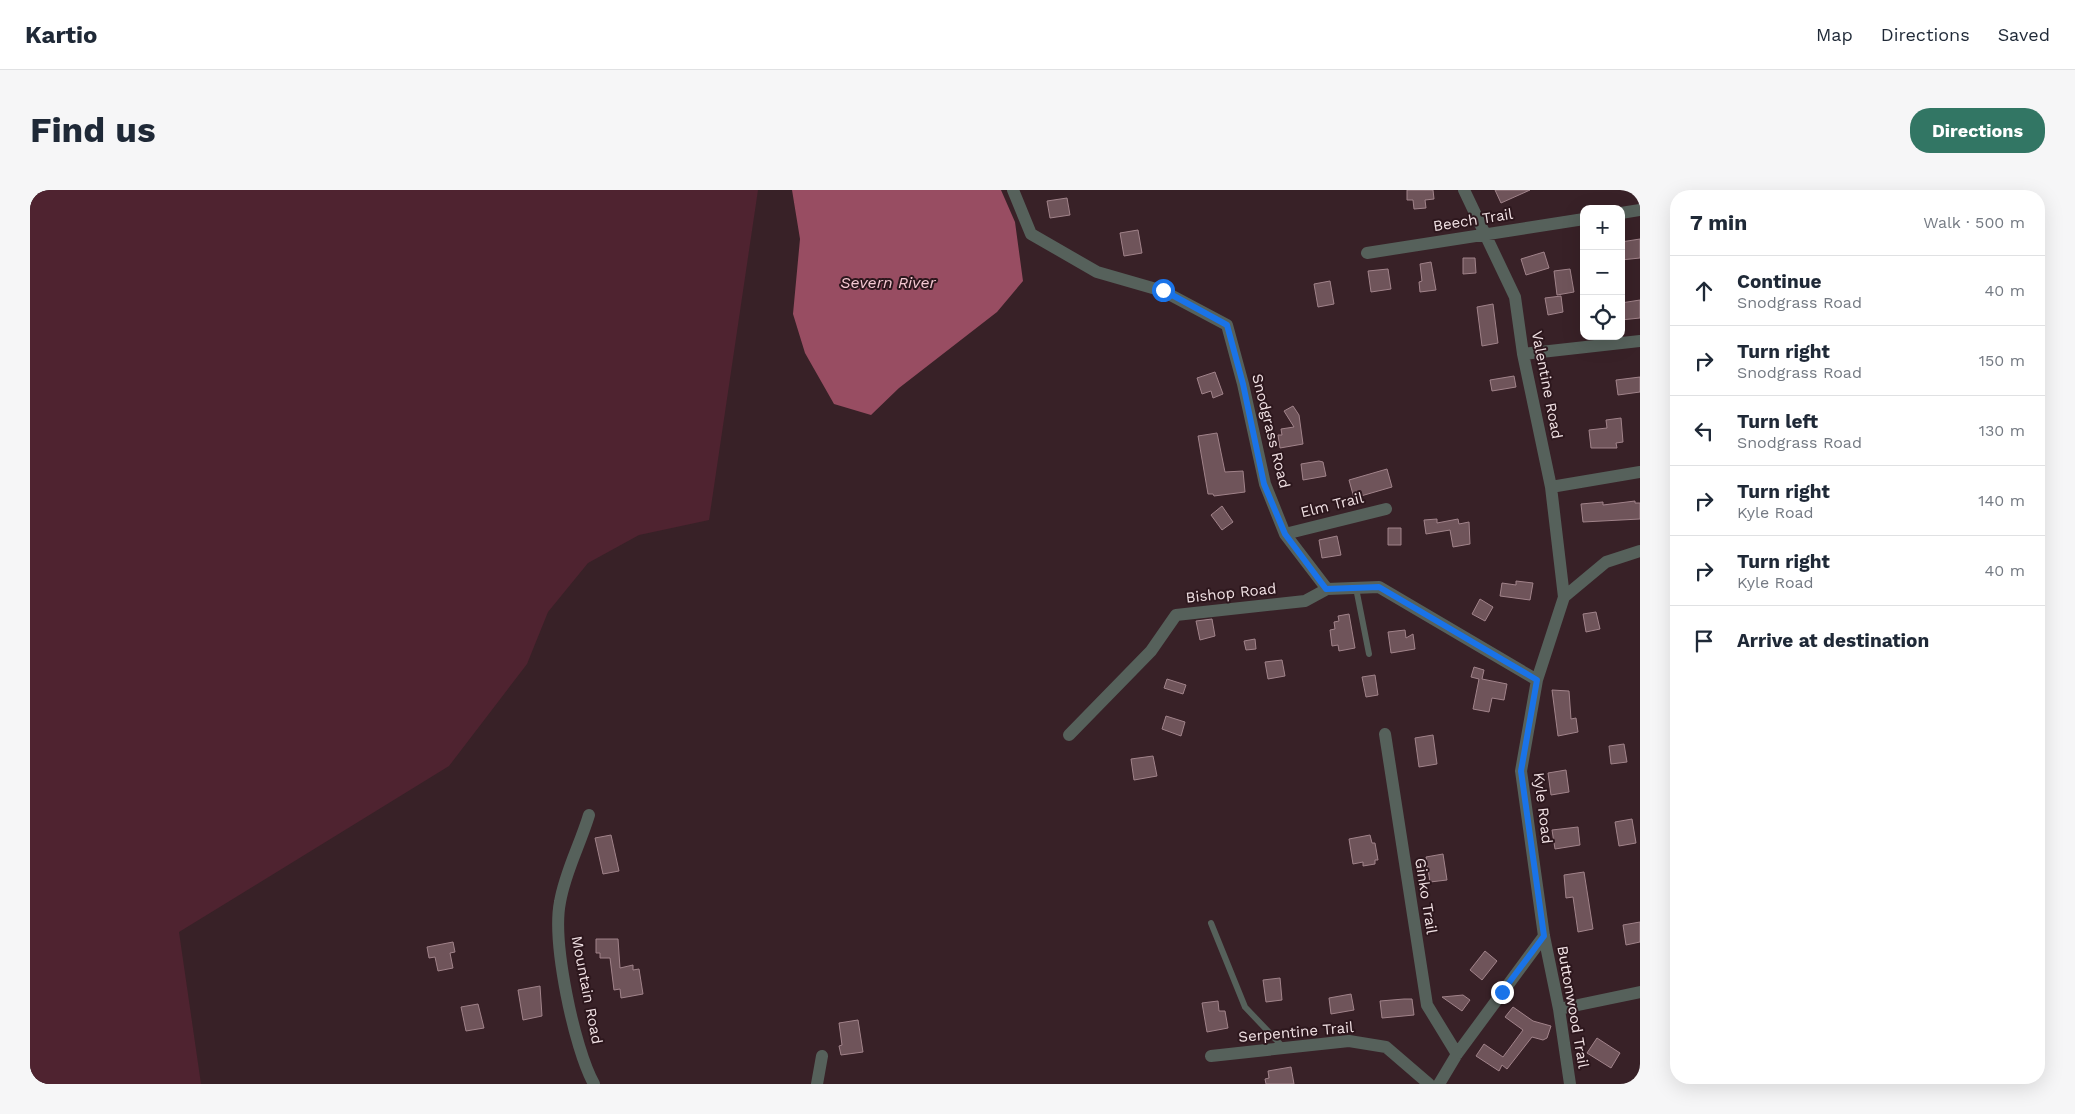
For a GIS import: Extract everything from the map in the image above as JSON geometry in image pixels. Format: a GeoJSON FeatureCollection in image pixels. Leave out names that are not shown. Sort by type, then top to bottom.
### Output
{"type":"FeatureCollection","features":[{"type":"Feature","properties":{"kind":"street","name":"Snodgrass Road"},"geometry":{"type":"LineString","coordinates":[[1013,190],[1031,234],[1097,272],[1163,290],[1227,325],[1243,384],[1264,484],[1285,534],[1326,589]]}},
{"type":"Feature","properties":{"kind":"street","name":"Valentine Road"},"geometry":{"type":"LineString","coordinates":[[1464,190],[1515,297],[1523,354],[1550,487],[1564,597]]}},
{"type":"Feature","properties":{"kind":"street"},"geometry":{"type":"LineString","coordinates":[[1625,212],[1640,210]]}},
{"type":"Feature","properties":{"kind":"street","name":"Beech Trail"},"geometry":{"type":"LineString","coordinates":[[1367,253],[1580,220]]}},
{"type":"Feature","properties":{"kind":"street"},"geometry":{"type":"LineString","coordinates":[[1523,354],[1640,341]]}},
{"type":"Feature","properties":{"kind":"street"},"geometry":{"type":"LineString","coordinates":[[1550,487],[1640,472]]}},
{"type":"Feature","properties":{"kind":"street","name":"Elm Trail"},"geometry":{"type":"LineString","coordinates":[[1285,534],[1386,509]]}},
{"type":"Feature","properties":{"kind":"street"},"geometry":{"type":"LineString","coordinates":[[1564,597],[1606,562],[1640,551]]}},
{"type":"Feature","properties":{"kind":"street"},"geometry":{"type":"LineString","coordinates":[[1326,589],[1379,587],[1537,680]]}},
{"type":"Feature","properties":{"kind":"street","name":"Bishop Road"},"geometry":{"type":"LineString","coordinates":[[1069,735],[1151,651],[1176,615],[1305,601],[1326,589]]}},
{"type":"Feature","properties":{"kind":"street","name":"Kyle Road"},"geometry":{"type":"LineString","coordinates":[[1544,936],[1521,771],[1537,680],[1564,597]]}},
{"type":"Feature","properties":{"kind":"street","name":"Ginko Trail"},"geometry":{"type":"LineString","coordinates":[[1385,734],[1426,1005],[1457,1054]]}},
{"type":"Feature","properties":{"kind":"street","name":"Mountain Road"},"geometry":{"type":"LineString","coordinates":[[589,815],[569,867],[560,900],[559,948],[574,1027],[587,1072],[594,1084]]}},
{"type":"Feature","properties":{"kind":"street"},"geometry":{"type":"LineString","coordinates":[[1439,1084],[1457,1054],[1544,936]]}},
{"type":"Feature","properties":{"kind":"street","name":"Buttonwood Trail"},"geometry":{"type":"LineString","coordinates":[[1544,936],[1559,1010],[1570,1084]]}},
{"type":"Feature","properties":{"kind":"street"},"geometry":{"type":"LineString","coordinates":[[1559,1010],[1640,992]]}},
{"type":"Feature","properties":{"kind":"street","name":"Serpentine Trail"},"geometry":{"type":"LineString","coordinates":[[1211,1056],[1349,1040],[1386,1047],[1429,1084]]}},
{"type":"Feature","properties":{"kind":"street"},"geometry":{"type":"LineString","coordinates":[[816,1084],[822,1056]]}},
{"type":"Feature","properties":{"kind":"lane"},"geometry":{"type":"LineString","coordinates":[[1356,588],[1370,654]]}},
{"type":"Feature","properties":{"kind":"lane"},"geometry":{"type":"LineString","coordinates":[[1211,923],[1245,1007],[1268,1029],[1284,1048]]}},
{"type":"Feature","properties":{"kind":"shaded area"},"geometry":{"type":"Polygon","coordinates":[[[30,190],[758,190],[709,520],[639,535],[588,563],[548,612],[527,664],[449,766],[179,932],[201,1084],[30,1084],[30,190]]]}},
{"type":"Feature","properties":{"kind":"water","name":"Severn River"},"geometry":{"type":"Polygon","coordinates":[[[792,190],[1001,190],[1015,222],[1023,281],[997,312],[899,388],[871,415],[834,404],[805,353],[793,314],[800,239],[792,190]]]}},
{"type":"Feature","properties":{"kind":"building"},"geometry":{"type":"Polygon","coordinates":[[[1407,190],[1433,190],[1434,199],[1425,200],[1426,208],[1414,209],[1413,200],[1407,200],[1407,190]]]}},
{"type":"Feature","properties":{"kind":"building"},"geometry":{"type":"Polygon","coordinates":[[[1495,190],[1530,190],[1501,203],[1495,190]]]}},
{"type":"Feature","properties":{"kind":"building"},"geometry":{"type":"Polygon","coordinates":[[[1067,198],[1070,215],[1050,218],[1047,201],[1067,198]]]}},
{"type":"Feature","properties":{"kind":"building"},"geometry":{"type":"Polygon","coordinates":[[[1138,230],[1142,253],[1124,256],[1120,233],[1138,230]]]}},
{"type":"Feature","properties":{"kind":"building"},"geometry":{"type":"Polygon","coordinates":[[[1640,239],[1640,258],[1625,260],[1625,241],[1640,239]]]}},
{"type":"Feature","properties":{"kind":"building"},"geometry":{"type":"Polygon","coordinates":[[[1544,252],[1549,268],[1526,275],[1521,259],[1544,252]]]}},
{"type":"Feature","properties":{"kind":"building"},"geometry":{"type":"Polygon","coordinates":[[[1463,258],[1475,258],[1476,273],[1463,274],[1463,258]]]}},
{"type":"Feature","properties":{"kind":"building"},"geometry":{"type":"Polygon","coordinates":[[[1431,262],[1436,290],[1420,292],[1419,282],[1422,281],[1420,264],[1431,262]]]}},
{"type":"Feature","properties":{"kind":"building"},"geometry":{"type":"Polygon","coordinates":[[[1388,269],[1391,289],[1371,292],[1368,271],[1388,269]]]}},
{"type":"Feature","properties":{"kind":"building"},"geometry":{"type":"Polygon","coordinates":[[[1570,269],[1574,292],[1557,295],[1554,271],[1570,269]]]}},
{"type":"Feature","properties":{"kind":"building"},"geometry":{"type":"Polygon","coordinates":[[[1330,281],[1334,304],[1318,307],[1314,284],[1330,281]]]}},
{"type":"Feature","properties":{"kind":"building"},"geometry":{"type":"Polygon","coordinates":[[[1561,296],[1563,312],[1548,315],[1545,298],[1561,296]]]}},
{"type":"Feature","properties":{"kind":"building"},"geometry":{"type":"Polygon","coordinates":[[[1640,300],[1640,318],[1625,320],[1625,302],[1640,300]]]}},
{"type":"Feature","properties":{"kind":"building"},"geometry":{"type":"Polygon","coordinates":[[[1493,304],[1498,343],[1482,346],[1477,307],[1493,304]]]}},
{"type":"Feature","properties":{"kind":"building"},"geometry":{"type":"Polygon","coordinates":[[[1215,372],[1223,394],[1213,398],[1211,391],[1202,394],[1197,378],[1215,372]]]}},
{"type":"Feature","properties":{"kind":"building"},"geometry":{"type":"Polygon","coordinates":[[[1514,376],[1516,387],[1492,391],[1490,380],[1514,376]]]}},
{"type":"Feature","properties":{"kind":"building"},"geometry":{"type":"Polygon","coordinates":[[[1640,377],[1640,392],[1618,395],[1616,380],[1640,377]]]}},
{"type":"Feature","properties":{"kind":"building"},"geometry":{"type":"Polygon","coordinates":[[[1293,406],[1299,415],[1303,444],[1280,448],[1278,435],[1282,435],[1281,429],[1294,427],[1284,411],[1293,406]]]}},
{"type":"Feature","properties":{"kind":"building"},"geometry":{"type":"Polygon","coordinates":[[[1621,418],[1623,442],[1616,443],[1617,448],[1591,448],[1589,430],[1607,428],[1606,420],[1621,418]]]}},
{"type":"Feature","properties":{"kind":"building"},"geometry":{"type":"Polygon","coordinates":[[[1217,433],[1225,472],[1243,471],[1245,492],[1214,496],[1213,494],[1208,494],[1198,436],[1217,433]]]}},
{"type":"Feature","properties":{"kind":"building"},"geometry":{"type":"Polygon","coordinates":[[[1323,462],[1326,476],[1303,480],[1301,464],[1323,462]]]}},
{"type":"Feature","properties":{"kind":"building"},"geometry":{"type":"Polygon","coordinates":[[[1387,469],[1392,487],[1354,498],[1349,480],[1387,469]]]}},
{"type":"Feature","properties":{"kind":"building"},"geometry":{"type":"Polygon","coordinates":[[[1635,501],[1635,503],[1640,503],[1640,519],[1583,522],[1581,504],[1603,502],[1603,505],[1635,501]]]}},
{"type":"Feature","properties":{"kind":"building"},"geometry":{"type":"Polygon","coordinates":[[[1222,506],[1233,522],[1222,530],[1211,515],[1222,506]]]}},
{"type":"Feature","properties":{"kind":"building"},"geometry":{"type":"Polygon","coordinates":[[[1437,519],[1437,523],[1458,519],[1459,524],[1469,522],[1470,544],[1453,547],[1450,530],[1426,534],[1424,520],[1437,519]]]}},
{"type":"Feature","properties":{"kind":"building"},"geometry":{"type":"Polygon","coordinates":[[[1388,528],[1401,528],[1401,545],[1388,545],[1388,528]]]}},
{"type":"Feature","properties":{"kind":"building"},"geometry":{"type":"Polygon","coordinates":[[[1337,536],[1341,555],[1322,558],[1319,540],[1337,536]]]}},
{"type":"Feature","properties":{"kind":"building"},"geometry":{"type":"Polygon","coordinates":[[[1516,581],[1533,583],[1530,600],[1500,596],[1502,583],[1516,585],[1516,581]]]}},
{"type":"Feature","properties":{"kind":"building"},"geometry":{"type":"Polygon","coordinates":[[[1480,599],[1493,607],[1485,621],[1472,614],[1480,599]]]}},
{"type":"Feature","properties":{"kind":"building"},"geometry":{"type":"Polygon","coordinates":[[[1596,612],[1600,629],[1586,632],[1583,614],[1596,612]]]}},
{"type":"Feature","properties":{"kind":"building"},"geometry":{"type":"Polygon","coordinates":[[[1349,614],[1355,648],[1339,651],[1338,645],[1332,646],[1330,630],[1335,629],[1334,622],[1339,621],[1338,616],[1349,614]]]}},
{"type":"Feature","properties":{"kind":"building"},"geometry":{"type":"Polygon","coordinates":[[[1212,619],[1215,636],[1200,640],[1196,621],[1212,619]]]}},
{"type":"Feature","properties":{"kind":"building"},"geometry":{"type":"Polygon","coordinates":[[[1405,630],[1406,638],[1413,634],[1415,649],[1391,653],[1388,632],[1405,630]]]}},
{"type":"Feature","properties":{"kind":"building"},"geometry":{"type":"Polygon","coordinates":[[[1255,639],[1256,649],[1246,650],[1244,641],[1255,639]]]}},
{"type":"Feature","properties":{"kind":"building"},"geometry":{"type":"Polygon","coordinates":[[[1282,660],[1285,676],[1268,679],[1265,662],[1282,660]]]}},
{"type":"Feature","properties":{"kind":"building"},"geometry":{"type":"Polygon","coordinates":[[[1474,667],[1484,670],[1482,679],[1507,684],[1504,700],[1492,698],[1489,712],[1473,709],[1479,679],[1471,677],[1474,667]]]}},
{"type":"Feature","properties":{"kind":"building"},"geometry":{"type":"Polygon","coordinates":[[[1375,675],[1378,695],[1366,697],[1362,677],[1375,675]]]}},
{"type":"Feature","properties":{"kind":"building"},"geometry":{"type":"Polygon","coordinates":[[[1167,679],[1186,685],[1183,694],[1164,688],[1167,679]]]}},
{"type":"Feature","properties":{"kind":"building"},"geometry":{"type":"Polygon","coordinates":[[[1552,690],[1569,691],[1571,719],[1576,718],[1578,732],[1558,736],[1552,690]]]}},
{"type":"Feature","properties":{"kind":"building"},"geometry":{"type":"Polygon","coordinates":[[[1166,716],[1185,722],[1181,736],[1162,729],[1166,716]]]}},
{"type":"Feature","properties":{"kind":"building"},"geometry":{"type":"Polygon","coordinates":[[[1433,735],[1437,764],[1419,767],[1415,738],[1433,735]]]}},
{"type":"Feature","properties":{"kind":"building"},"geometry":{"type":"Polygon","coordinates":[[[1624,744],[1627,762],[1611,764],[1609,746],[1624,744]]]}},
{"type":"Feature","properties":{"kind":"building"},"geometry":{"type":"Polygon","coordinates":[[[1153,756],[1157,776],[1134,780],[1131,759],[1153,756]]]}},
{"type":"Feature","properties":{"kind":"building"},"geometry":{"type":"Polygon","coordinates":[[[1566,770],[1569,792],[1551,795],[1548,773],[1566,770]]]}},
{"type":"Feature","properties":{"kind":"building"},"geometry":{"type":"Polygon","coordinates":[[[1632,819],[1636,843],[1619,846],[1615,822],[1632,819]]]}},
{"type":"Feature","properties":{"kind":"building"},"geometry":{"type":"Polygon","coordinates":[[[1578,827],[1580,845],[1555,849],[1552,830],[1578,827]]]}},
{"type":"Feature","properties":{"kind":"building"},"geometry":{"type":"Polygon","coordinates":[[[611,835],[619,871],[603,874],[595,838],[611,835]]]}},
{"type":"Feature","properties":{"kind":"building"},"geometry":{"type":"Polygon","coordinates":[[[1370,835],[1372,843],[1375,843],[1378,860],[1375,860],[1375,864],[1363,866],[1363,862],[1353,864],[1349,839],[1370,835]]]}},
{"type":"Feature","properties":{"kind":"building"},"geometry":{"type":"Polygon","coordinates":[[[1443,854],[1447,880],[1430,882],[1426,857],[1443,854]]]}},
{"type":"Feature","properties":{"kind":"building"},"geometry":{"type":"Polygon","coordinates":[[[1584,872],[1593,929],[1578,932],[1573,897],[1566,898],[1564,875],[1584,872]]]}},
{"type":"Feature","properties":{"kind":"building"},"geometry":{"type":"Polygon","coordinates":[[[1640,922],[1640,942],[1626,945],[1623,925],[1640,922]]]}},
{"type":"Feature","properties":{"kind":"building"},"geometry":{"type":"Polygon","coordinates":[[[596,939],[618,939],[620,968],[633,965],[633,970],[639,969],[643,994],[621,998],[620,989],[614,990],[610,958],[600,958],[600,953],[596,953],[596,939]]]}},
{"type":"Feature","properties":{"kind":"building"},"geometry":{"type":"Polygon","coordinates":[[[453,942],[455,952],[450,953],[453,968],[438,971],[435,957],[429,958],[427,947],[453,942]]]}},
{"type":"Feature","properties":{"kind":"building"},"geometry":{"type":"Polygon","coordinates":[[[1485,951],[1497,961],[1482,980],[1470,970],[1485,951]]]}},
{"type":"Feature","properties":{"kind":"building"},"geometry":{"type":"Polygon","coordinates":[[[1280,978],[1282,1000],[1266,1002],[1263,980],[1280,978]]]}},
{"type":"Feature","properties":{"kind":"building"},"geometry":{"type":"Polygon","coordinates":[[[540,986],[542,1016],[523,1020],[518,990],[540,986]]]}},
{"type":"Feature","properties":{"kind":"building"},"geometry":{"type":"Polygon","coordinates":[[[1351,994],[1354,1010],[1331,1014],[1329,998],[1351,994]]]}},
{"type":"Feature","properties":{"kind":"building"},"geometry":{"type":"Polygon","coordinates":[[[1463,995],[1470,1000],[1462,1011],[1442,997],[1463,995]]]}},
{"type":"Feature","properties":{"kind":"building"},"geometry":{"type":"Polygon","coordinates":[[[1412,999],[1414,1015],[1382,1018],[1380,1001],[1412,999]]]}},
{"type":"Feature","properties":{"kind":"building"},"geometry":{"type":"Polygon","coordinates":[[[1218,1001],[1219,1011],[1225,1011],[1228,1028],[1207,1032],[1202,1003],[1218,1001]]]}},
{"type":"Feature","properties":{"kind":"building"},"geometry":{"type":"Polygon","coordinates":[[[478,1004],[484,1028],[466,1031],[461,1007],[478,1004]]]}},
{"type":"Feature","properties":{"kind":"building"},"geometry":{"type":"Polygon","coordinates":[[[1513,1007],[1533,1021],[1551,1026],[1547,1038],[1543,1040],[1532,1037],[1507,1069],[1502,1065],[1499,1071],[1476,1056],[1484,1044],[1503,1057],[1523,1030],[1505,1017],[1513,1007]]]}},
{"type":"Feature","properties":{"kind":"building"},"geometry":{"type":"Polygon","coordinates":[[[858,1020],[863,1052],[841,1055],[839,1046],[842,1045],[839,1023],[858,1020]]]}},
{"type":"Feature","properties":{"kind":"building"},"geometry":{"type":"Polygon","coordinates":[[[1597,1038],[1620,1053],[1611,1068],[1587,1053],[1597,1038]]]}},
{"type":"Feature","properties":{"kind":"building"},"geometry":{"type":"Polygon","coordinates":[[[1291,1067],[1294,1084],[1266,1084],[1265,1079],[1269,1078],[1268,1071],[1291,1067]]]}},
{"type":"Feature","properties":{"kind":"route"},"geometry":{"type":"LineString","coordinates":[[1163,290],[1227,325],[1243,384],[1264,484],[1285,534],[1326,589],[1379,587],[1537,680],[1521,771],[1544,936],[1502,992]]}}]}
